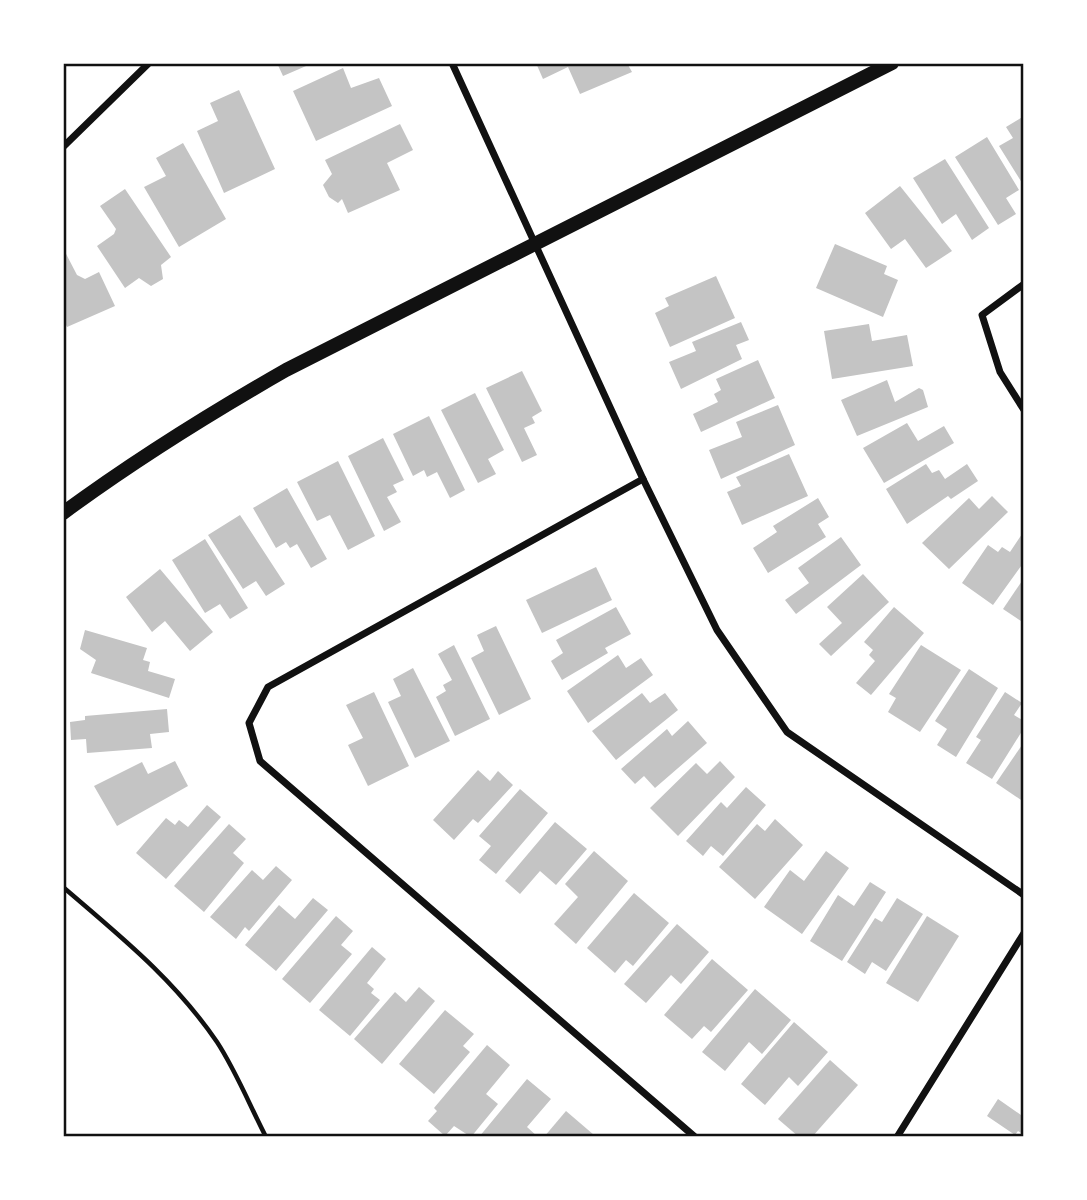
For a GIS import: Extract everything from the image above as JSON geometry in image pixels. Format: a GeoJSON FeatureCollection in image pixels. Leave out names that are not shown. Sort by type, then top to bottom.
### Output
{"type":"FeatureCollection","features":[{"type":"Feature","properties":{"kind":"main road"},"geometry":{"type":"LineString","coordinates":[[63,513],[132,463],[263,383],[892,63]]}},
{"type":"Feature","properties":{"kind":"street"},"geometry":{"type":"LineString","coordinates":[[63,147],[149,63]]}},
{"type":"Feature","properties":{"kind":"street"},"geometry":{"type":"LineString","coordinates":[[452,63],[534,245],[716,630],[787,732],[1024,895]]}},
{"type":"Feature","properties":{"kind":"street"},"geometry":{"type":"LineString","coordinates":[[1024,284],[982,315],[1000,372],[1024,410]]}},
{"type":"Feature","properties":{"kind":"street"},"geometry":{"type":"LineString","coordinates":[[643,479],[268,687],[249,723],[260,761],[695,1137]]}},
{"type":"Feature","properties":{"kind":"street"},"geometry":{"type":"LineString","coordinates":[[897,1137],[1024,933]]}},
{"type":"Feature","properties":{"kind":"path"},"geometry":{"type":"LineString","coordinates":[[63,887],[156,967],[188,1003],[218,1044],[265,1137]]}},
{"type":"Feature","properties":{"kind":"building"},"geometry":{"type":"Polygon","coordinates":[[[277,63],[313,63],[283,76],[277,63]]]}},
{"type":"Feature","properties":{"kind":"building"},"geometry":{"type":"Polygon","coordinates":[[[536,63],[627,63],[632,72],[580,94],[568,67],[543,79],[536,63]]]}},
{"type":"Feature","properties":{"kind":"building"},"geometry":{"type":"Polygon","coordinates":[[[343,68],[351,88],[379,78],[392,106],[316,141],[293,91],[343,68]]]}},
{"type":"Feature","properties":{"kind":"building"},"geometry":{"type":"Polygon","coordinates":[[[239,90],[275,169],[224,193],[197,131],[218,121],[210,103],[239,90]]]}},
{"type":"Feature","properties":{"kind":"building"},"geometry":{"type":"Polygon","coordinates":[[[1024,116],[1024,186],[999,146],[1013,138],[1006,127],[1024,116]]]}},
{"type":"Feature","properties":{"kind":"building"},"geometry":{"type":"Polygon","coordinates":[[[400,124],[413,150],[387,163],[400,190],[348,213],[342,199],[338,203],[329,197],[323,185],[332,174],[325,160],[400,124]]]}},
{"type":"Feature","properties":{"kind":"building"},"geometry":{"type":"Polygon","coordinates":[[[987,137],[1019,190],[1006,198],[1016,214],[998,225],[955,157],[987,137]]]}},
{"type":"Feature","properties":{"kind":"building"},"geometry":{"type":"Polygon","coordinates":[[[183,143],[226,219],[179,247],[144,187],[166,176],[156,158],[183,143]]]}},
{"type":"Feature","properties":{"kind":"building"},"geometry":{"type":"Polygon","coordinates":[[[945,159],[989,228],[972,240],[956,214],[942,224],[913,178],[945,159]]]}},
{"type":"Feature","properties":{"kind":"building"},"geometry":{"type":"Polygon","coordinates":[[[900,186],[952,251],[926,268],[905,239],[891,249],[865,213],[900,186]]]}},
{"type":"Feature","properties":{"kind":"building"},"geometry":{"type":"Polygon","coordinates":[[[125,189],[171,257],[161,265],[163,279],[151,286],[139,278],[125,288],[97,246],[114,234],[116,229],[100,206],[125,189]]]}},
{"type":"Feature","properties":{"kind":"building"},"geometry":{"type":"Polygon","coordinates":[[[835,244],[887,266],[884,274],[898,280],[883,317],[816,288],[835,244]]]}},
{"type":"Feature","properties":{"kind":"building"},"geometry":{"type":"Polygon","coordinates":[[[63,248],[77,275],[85,279],[99,272],[115,306],[67,327],[63,319],[63,248]]]}},
{"type":"Feature","properties":{"kind":"building"},"geometry":{"type":"Polygon","coordinates":[[[716,276],[735,318],[670,347],[655,313],[669,306],[665,298],[716,276]]]}},
{"type":"Feature","properties":{"kind":"building"},"geometry":{"type":"Polygon","coordinates":[[[741,322],[749,340],[736,345],[742,359],[681,389],[669,362],[696,351],[692,342],[741,322]]]}},
{"type":"Feature","properties":{"kind":"building"},"geometry":{"type":"Polygon","coordinates":[[[869,324],[872,341],[907,335],[913,366],[832,379],[824,331],[869,324]]]}},
{"type":"Feature","properties":{"kind":"building"},"geometry":{"type":"Polygon","coordinates":[[[758,360],[775,398],[701,432],[693,414],[718,402],[714,394],[721,390],[716,379],[758,360]]]}},
{"type":"Feature","properties":{"kind":"building"},"geometry":{"type":"Polygon","coordinates":[[[522,371],[542,411],[532,417],[535,423],[524,428],[537,455],[522,462],[486,388],[522,371]]]}},
{"type":"Feature","properties":{"kind":"building"},"geometry":{"type":"Polygon","coordinates":[[[887,380],[895,402],[919,388],[923,390],[928,407],[857,436],[841,400],[887,380]]]}},
{"type":"Feature","properties":{"kind":"building"},"geometry":{"type":"Polygon","coordinates":[[[475,393],[504,450],[488,459],[496,474],[478,483],[441,410],[475,393]]]}},
{"type":"Feature","properties":{"kind":"building"},"geometry":{"type":"Polygon","coordinates":[[[778,405],[795,445],[721,479],[709,450],[742,437],[736,422],[778,405]]]}},
{"type":"Feature","properties":{"kind":"building"},"geometry":{"type":"Polygon","coordinates":[[[429,416],[465,490],[450,498],[437,472],[427,477],[424,470],[413,476],[393,434],[429,416]]]}},
{"type":"Feature","properties":{"kind":"building"},"geometry":{"type":"Polygon","coordinates":[[[907,423],[918,441],[944,426],[954,443],[884,483],[863,448],[907,423]]]}},
{"type":"Feature","properties":{"kind":"building"},"geometry":{"type":"Polygon","coordinates":[[[383,438],[404,480],[393,485],[397,492],[387,497],[401,522],[384,531],[348,456],[383,438]]]}},
{"type":"Feature","properties":{"kind":"building"},"geometry":{"type":"Polygon","coordinates":[[[789,454],[808,496],[742,525],[727,492],[741,486],[736,477],[789,454]]]}},
{"type":"Feature","properties":{"kind":"building"},"geometry":{"type":"Polygon","coordinates":[[[338,461],[375,536],[348,550],[330,515],[317,521],[297,482],[338,461]]]}},
{"type":"Feature","properties":{"kind":"building"},"geometry":{"type":"Polygon","coordinates":[[[926,464],[932,473],[939,470],[945,479],[967,464],[978,481],[951,499],[948,496],[907,524],[886,489],[926,464]]]}},
{"type":"Feature","properties":{"kind":"building"},"geometry":{"type":"Polygon","coordinates":[[[287,488],[327,559],[311,568],[297,544],[290,548],[286,542],[276,548],[253,508],[287,488]]]}},
{"type":"Feature","properties":{"kind":"building"},"geometry":{"type":"Polygon","coordinates":[[[992,496],[1008,512],[949,569],[922,543],[969,498],[979,509],[992,496]]]}},
{"type":"Feature","properties":{"kind":"building"},"geometry":{"type":"Polygon","coordinates":[[[818,498],[829,517],[818,524],[826,537],[768,573],[753,548],[777,532],[773,526],[818,498]]]}},
{"type":"Feature","properties":{"kind":"building"},"geometry":{"type":"Polygon","coordinates":[[[240,515],[285,584],[266,596],[256,581],[243,589],[208,535],[240,515]]]}},
{"type":"Feature","properties":{"kind":"building"},"geometry":{"type":"Polygon","coordinates":[[[1024,531],[1024,562],[993,605],[962,583],[988,545],[998,552],[1002,547],[1010,552],[1024,531]]]}},
{"type":"Feature","properties":{"kind":"building"},"geometry":{"type":"Polygon","coordinates":[[[841,537],[861,565],[796,614],[785,600],[809,583],[798,568],[841,537]]]}},
{"type":"Feature","properties":{"kind":"building"},"geometry":{"type":"Polygon","coordinates":[[[205,539],[248,608],[230,619],[220,604],[205,613],[172,560],[205,539]]]}},
{"type":"Feature","properties":{"kind":"building"},"geometry":{"type":"Polygon","coordinates":[[[596,567],[612,600],[542,633],[526,600],[596,567]]]}},
{"type":"Feature","properties":{"kind":"building"},"geometry":{"type":"Polygon","coordinates":[[[160,569],[213,632],[190,651],[165,621],[152,632],[126,597],[160,569]]]}},
{"type":"Feature","properties":{"kind":"building"},"geometry":{"type":"Polygon","coordinates":[[[863,574],[889,602],[831,656],[819,644],[842,623],[827,607],[863,574]]]}},
{"type":"Feature","properties":{"kind":"building"},"geometry":{"type":"Polygon","coordinates":[[[1024,578],[1024,616],[1021,621],[1003,609],[1024,578]]]}},
{"type":"Feature","properties":{"kind":"building"},"geometry":{"type":"Polygon","coordinates":[[[616,607],[631,634],[605,648],[608,653],[562,680],[551,661],[563,653],[556,640],[616,607]]]}},
{"type":"Feature","properties":{"kind":"building"},"geometry":{"type":"Polygon","coordinates":[[[894,607],[924,633],[871,695],[856,683],[875,661],[869,655],[873,650],[864,642],[894,607]]]}},
{"type":"Feature","properties":{"kind":"building"},"geometry":{"type":"Polygon","coordinates":[[[496,626],[531,699],[499,715],[471,658],[484,651],[477,635],[496,626]]]}},
{"type":"Feature","properties":{"kind":"building"},"geometry":{"type":"Polygon","coordinates":[[[85,630],[147,648],[143,660],[150,662],[148,671],[175,679],[169,698],[91,673],[96,660],[80,649],[85,630]]]}},
{"type":"Feature","properties":{"kind":"building"},"geometry":{"type":"Polygon","coordinates":[[[454,645],[490,719],[455,736],[436,697],[446,691],[443,685],[452,680],[438,654],[454,645]]]}},
{"type":"Feature","properties":{"kind":"building"},"geometry":{"type":"Polygon","coordinates":[[[921,645],[961,670],[920,732],[888,712],[896,698],[889,694],[921,645]]]}},
{"type":"Feature","properties":{"kind":"building"},"geometry":{"type":"Polygon","coordinates":[[[618,655],[626,668],[641,658],[653,675],[588,723],[567,691],[618,655]]]}},
{"type":"Feature","properties":{"kind":"building"},"geometry":{"type":"Polygon","coordinates":[[[413,668],[450,741],[415,758],[388,702],[401,696],[393,679],[413,668]]]}},
{"type":"Feature","properties":{"kind":"building"},"geometry":{"type":"Polygon","coordinates":[[[969,669],[998,688],[956,757],[937,745],[947,729],[935,721],[969,669]]]}},
{"type":"Feature","properties":{"kind":"building"},"geometry":{"type":"Polygon","coordinates":[[[374,692],[409,766],[368,786],[348,745],[363,738],[346,705],[374,692]]]}},
{"type":"Feature","properties":{"kind":"building"},"geometry":{"type":"Polygon","coordinates":[[[1005,692],[1022,703],[1014,715],[1024,721],[1024,728],[992,779],[966,763],[981,740],[976,737],[1005,692]]]}},
{"type":"Feature","properties":{"kind":"building"},"geometry":{"type":"Polygon","coordinates":[[[642,693],[650,703],[665,693],[678,710],[616,760],[592,731],[642,693]]]}},
{"type":"Feature","properties":{"kind":"building"},"geometry":{"type":"Polygon","coordinates":[[[167,709],[169,732],[150,734],[152,748],[87,753],[86,739],[71,740],[70,722],[85,720],[85,716],[167,709]]]}},
{"type":"Feature","properties":{"kind":"building"},"geometry":{"type":"Polygon","coordinates":[[[688,721],[707,743],[655,788],[644,776],[635,784],[621,769],[667,729],[672,736],[688,721]]]}},
{"type":"Feature","properties":{"kind":"building"},"geometry":{"type":"Polygon","coordinates":[[[1024,742],[1024,802],[996,783],[1024,742]]]}},
{"type":"Feature","properties":{"kind":"building"},"geometry":{"type":"Polygon","coordinates":[[[175,761],[188,786],[117,826],[94,786],[142,762],[148,774],[175,761]]]}},
{"type":"Feature","properties":{"kind":"building"},"geometry":{"type":"Polygon","coordinates":[[[720,761],[735,777],[678,836],[650,808],[696,763],[707,774],[720,761]]]}},
{"type":"Feature","properties":{"kind":"building"},"geometry":{"type":"Polygon","coordinates":[[[478,770],[490,781],[498,771],[513,785],[478,823],[473,819],[454,840],[433,820],[478,770]]]}},
{"type":"Feature","properties":{"kind":"building"},"geometry":{"type":"Polygon","coordinates":[[[746,787],[766,805],[723,856],[711,846],[703,856],[686,841],[721,802],[727,808],[746,787]]]}},
{"type":"Feature","properties":{"kind":"building"},"geometry":{"type":"Polygon","coordinates":[[[520,789],[548,813],[496,874],[479,860],[491,846],[479,836],[520,789]]]}},
{"type":"Feature","properties":{"kind":"building"},"geometry":{"type":"Polygon","coordinates":[[[207,805],[221,817],[166,879],[136,853],[166,818],[175,825],[179,820],[188,827],[207,805]]]}},
{"type":"Feature","properties":{"kind":"building"},"geometry":{"type":"Polygon","coordinates":[[[775,819],[803,845],[755,899],[719,867],[757,824],[765,831],[775,819]]]}},
{"type":"Feature","properties":{"kind":"building"},"geometry":{"type":"Polygon","coordinates":[[[555,822],[587,849],[556,885],[540,871],[520,894],[505,881],[555,822]]]}},
{"type":"Feature","properties":{"kind":"building"},"geometry":{"type":"Polygon","coordinates":[[[229,824],[246,839],[233,853],[244,863],[204,912],[174,886],[229,824]]]}},
{"type":"Feature","properties":{"kind":"building"},"geometry":{"type":"Polygon","coordinates":[[[594,851],[628,881],[576,944],[554,924],[578,897],[565,884],[594,851]]]}},
{"type":"Feature","properties":{"kind":"building"},"geometry":{"type":"Polygon","coordinates":[[[826,851],[849,868],[802,934],[764,907],[790,870],[804,881],[826,851]]]}},
{"type":"Feature","properties":{"kind":"building"},"geometry":{"type":"Polygon","coordinates":[[[276,866],[292,880],[249,931],[245,927],[236,939],[210,917],[252,870],[263,880],[276,866]]]}},
{"type":"Feature","properties":{"kind":"building"},"geometry":{"type":"Polygon","coordinates":[[[870,882],[886,892],[842,961],[810,941],[838,895],[854,906],[870,882]]]}},
{"type":"Feature","properties":{"kind":"building"},"geometry":{"type":"Polygon","coordinates":[[[634,893],[669,923],[633,966],[626,960],[615,973],[587,948],[634,893]]]}},
{"type":"Feature","properties":{"kind":"building"},"geometry":{"type":"Polygon","coordinates":[[[313,898],[328,910],[276,971],[245,945],[279,905],[295,919],[313,898]]]}},
{"type":"Feature","properties":{"kind":"building"},"geometry":{"type":"Polygon","coordinates":[[[897,898],[923,914],[886,971],[872,962],[865,974],[847,962],[875,918],[882,922],[897,898]]]}},
{"type":"Feature","properties":{"kind":"building"},"geometry":{"type":"Polygon","coordinates":[[[336,916],[353,931],[341,945],[352,954],[310,1003],[282,979],[336,916]]]}},
{"type":"Feature","properties":{"kind":"building"},"geometry":{"type":"Polygon","coordinates":[[[927,916],[959,936],[918,1002],[886,983],[927,916]]]}},
{"type":"Feature","properties":{"kind":"building"},"geometry":{"type":"Polygon","coordinates":[[[677,924],[709,952],[681,984],[671,975],[646,1003],[624,984],[677,924]]]}},
{"type":"Feature","properties":{"kind":"building"},"geometry":{"type":"Polygon","coordinates":[[[372,947],[386,959],[367,983],[374,989],[371,993],[380,1000],[350,1036],[319,1010],[372,947]]]}},
{"type":"Feature","properties":{"kind":"building"},"geometry":{"type":"Polygon","coordinates":[[[712,959],[748,990],[711,1032],[704,1026],[692,1039],[664,1015],[712,959]]]}},
{"type":"Feature","properties":{"kind":"building"},"geometry":{"type":"Polygon","coordinates":[[[419,987],[435,1001],[382,1064],[354,1039],[395,992],[406,1002],[419,987]]]}},
{"type":"Feature","properties":{"kind":"building"},"geometry":{"type":"Polygon","coordinates":[[[755,989],[791,1020],[762,1054],[749,1042],[725,1071],[702,1052],[755,989]]]}},
{"type":"Feature","properties":{"kind":"building"},"geometry":{"type":"Polygon","coordinates":[[[445,1010],[474,1034],[463,1046],[470,1052],[434,1094],[399,1064],[445,1010]]]}},
{"type":"Feature","properties":{"kind":"building"},"geometry":{"type":"Polygon","coordinates":[[[794,1022],[828,1052],[798,1086],[789,1077],[765,1105],[741,1084],[794,1022]]]}},
{"type":"Feature","properties":{"kind":"building"},"geometry":{"type":"Polygon","coordinates":[[[487,1045],[510,1065],[486,1094],[498,1104],[471,1137],[454,1126],[445,1136],[428,1121],[437,1111],[434,1108],[487,1045]]]}},
{"type":"Feature","properties":{"kind":"building"},"geometry":{"type":"Polygon","coordinates":[[[830,1060],[858,1085],[812,1137],[799,1137],[778,1119],[830,1060]]]}},
{"type":"Feature","properties":{"kind":"building"},"geometry":{"type":"Polygon","coordinates":[[[527,1079],[551,1099],[527,1127],[538,1137],[479,1137],[527,1079]]]}},
{"type":"Feature","properties":{"kind":"building"},"geometry":{"type":"Polygon","coordinates":[[[998,1099],[1021,1115],[1024,1111],[1024,1135],[1018,1131],[1015,1135],[987,1116],[998,1099]]]}},
{"type":"Feature","properties":{"kind":"building"},"geometry":{"type":"Polygon","coordinates":[[[566,1111],[594,1135],[544,1137],[566,1111]]]}}]}
